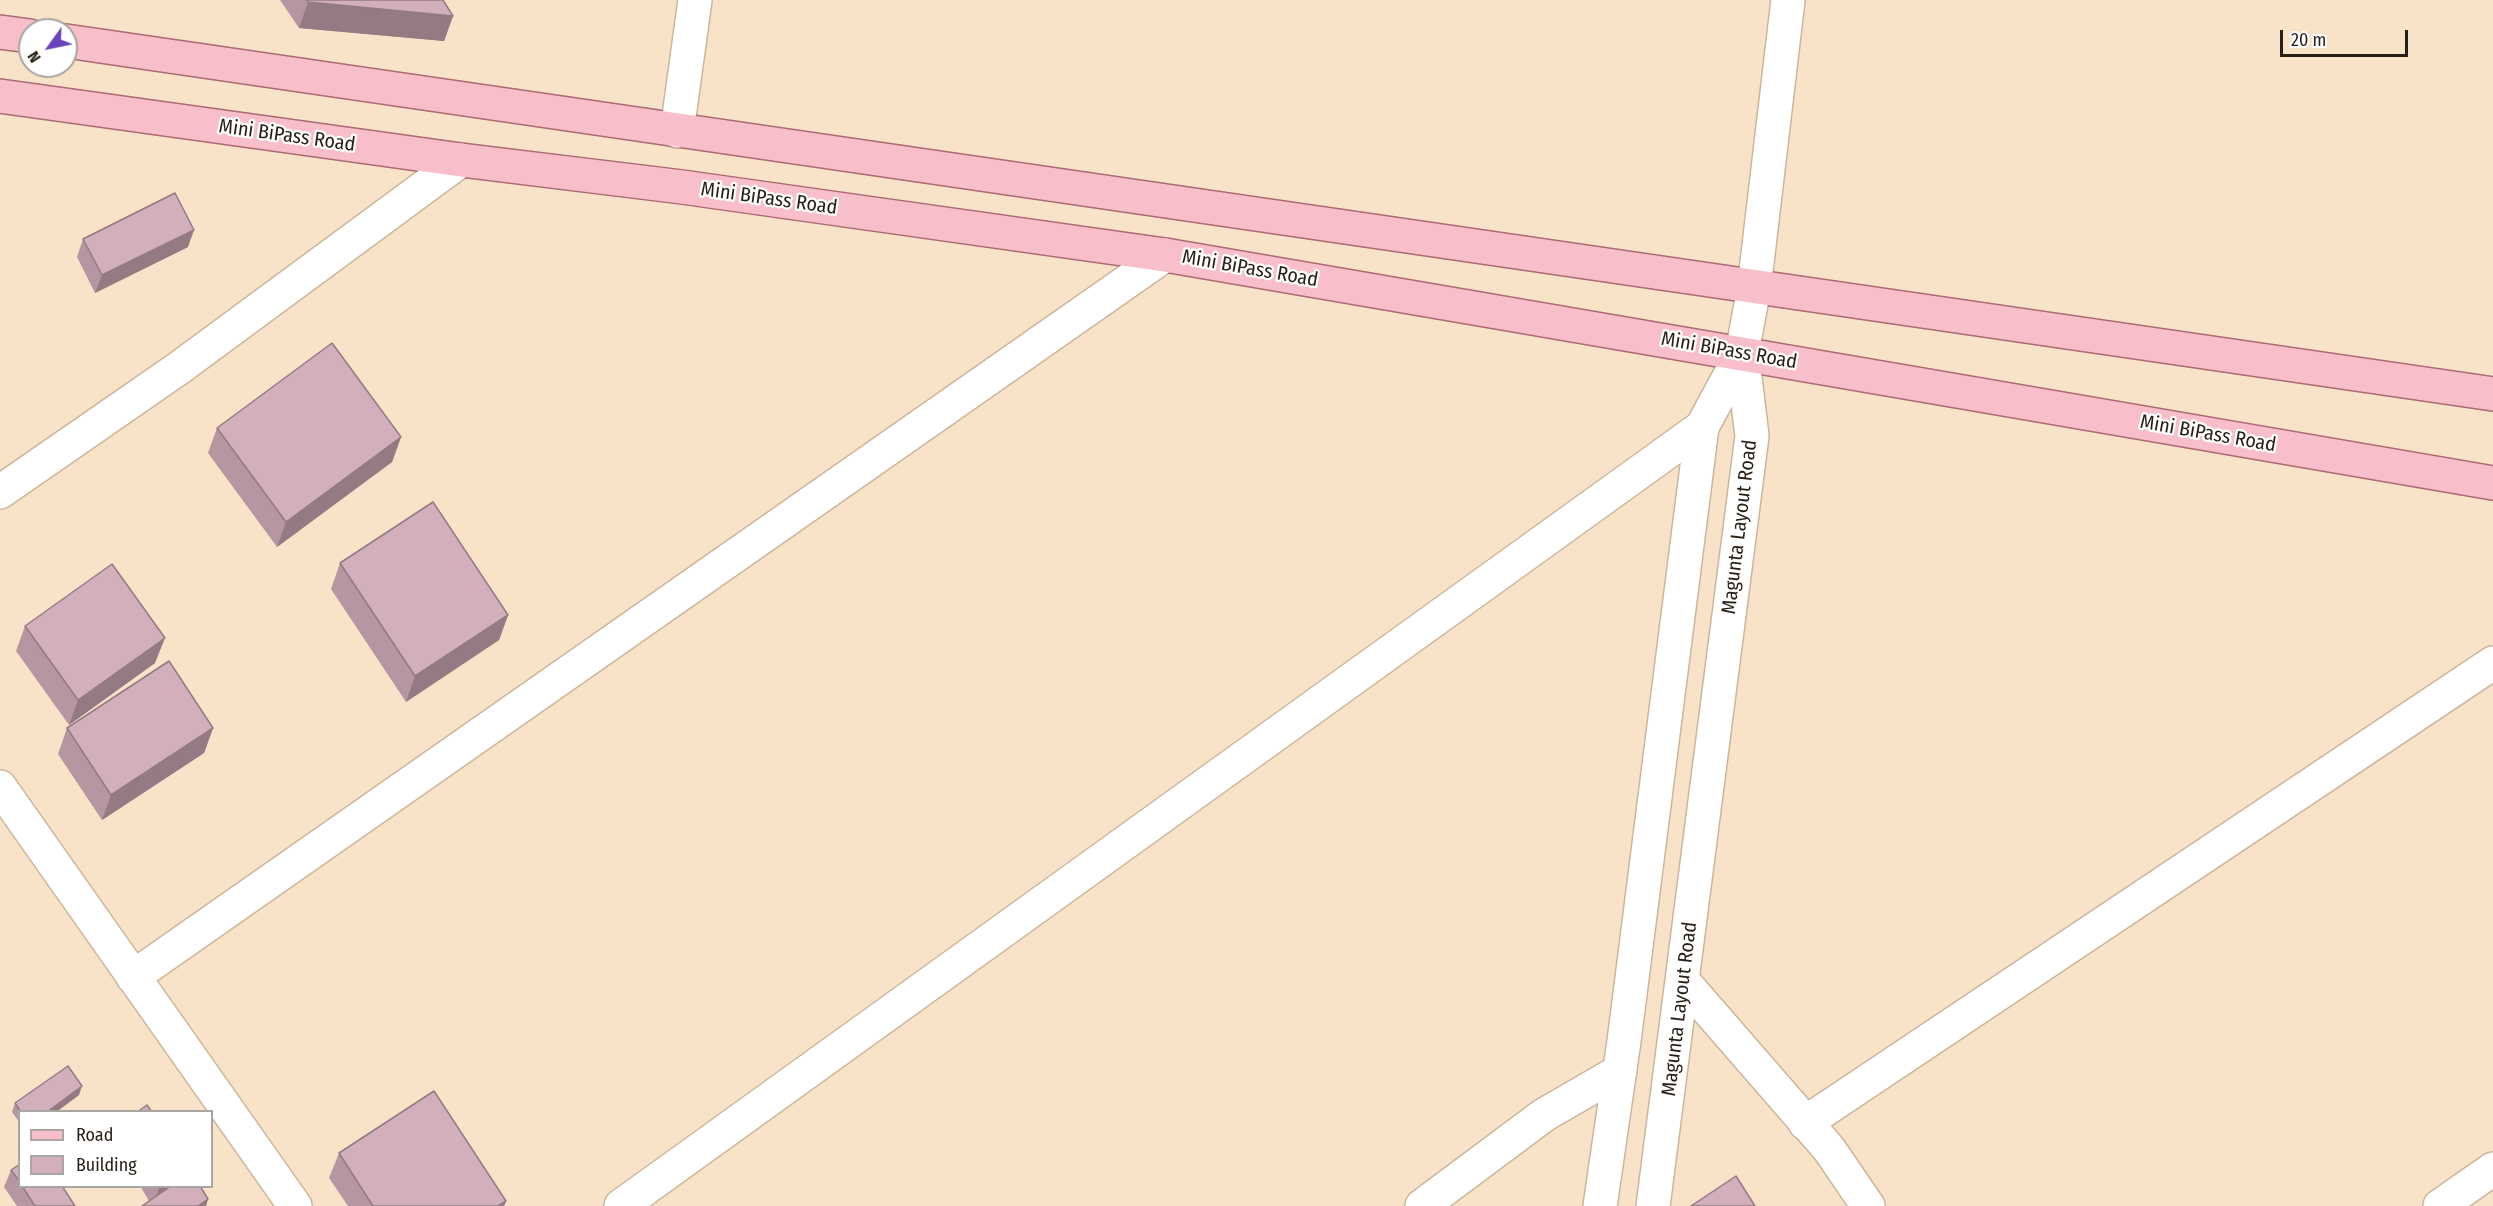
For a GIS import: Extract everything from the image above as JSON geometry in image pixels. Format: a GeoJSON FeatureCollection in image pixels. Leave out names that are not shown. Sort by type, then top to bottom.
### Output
{"type":"FeatureCollection","features":[{"type":"Feature","properties":{"kind":"main road"},"geometry":{"type":"LineString","coordinates":[[0,32],[18,34]]}},
{"type":"Feature","properties":{"kind":"main road"},"geometry":{"type":"LineString","coordinates":[[78,44],[2493,394]]}},
{"type":"Feature","properties":{"kind":"main road","name":"Mini BiPass Road"},"geometry":{"type":"LineString","coordinates":[[0,96],[460,160],[682,187],[1165,255],[2493,483]]}},
{"type":"Feature","properties":{"kind":"street"},"geometry":{"type":"LineString","coordinates":[[677,131],[695,0]]}},
{"type":"Feature","properties":{"kind":"street"},"geometry":{"type":"LineString","coordinates":[[1600,1206],[1620,1071],[1702,427],[1742,353],[1754,288],[1788,0]]}},
{"type":"Feature","properties":{"kind":"street"},"geometry":{"type":"LineString","coordinates":[[0,492],[178,368],[460,160]]}},
{"type":"Feature","properties":{"kind":"street"},"geometry":{"type":"LineString","coordinates":[[133,977],[1165,255]]}},
{"type":"Feature","properties":{"kind":"street","name":"Magunta Layout Road"},"geometry":{"type":"LineString","coordinates":[[1653,1206],[1752,436],[1742,353]]}},
{"type":"Feature","properties":{"kind":"street"},"geometry":{"type":"LineString","coordinates":[[621,1206],[1702,427]]}},
{"type":"Feature","properties":{"kind":"street"},"geometry":{"type":"LineString","coordinates":[[1805,1123],[2493,663]]}},
{"type":"Feature","properties":{"kind":"street"},"geometry":{"type":"LineString","coordinates":[[0,787],[295,1206]]}},
{"type":"Feature","properties":{"kind":"street"},"geometry":{"type":"LineString","coordinates":[[1683,981],[1829,1149],[1868,1206]]}},
{"type":"Feature","properties":{"kind":"street"},"geometry":{"type":"LineString","coordinates":[[1422,1206],[1544,1115],[1620,1071]]}},
{"type":"Feature","properties":{"kind":"street"},"geometry":{"type":"LineString","coordinates":[[2440,1206],[2493,1169]]}},
{"type":"Feature","properties":{"kind":"building"},"geometry":{"type":"Polygon","coordinates":[[[306,0],[443,0],[453,16],[308,2],[306,0]]]}},
{"type":"Feature","properties":{"kind":"building"},"geometry":{"type":"Polygon","coordinates":[[[175,193],[194,230],[102,275],[83,239],[175,193]]]}},
{"type":"Feature","properties":{"kind":"building"},"geometry":{"type":"Polygon","coordinates":[[[332,343],[401,437],[286,522],[217,428],[332,343]]]}},
{"type":"Feature","properties":{"kind":"building"},"geometry":{"type":"Polygon","coordinates":[[[433,502],[508,615],[415,676],[340,563],[433,502]]]}},
{"type":"Feature","properties":{"kind":"building"},"geometry":{"type":"Polygon","coordinates":[[[112,564],[165,638],[78,700],[25,626],[112,564]]]}},
{"type":"Feature","properties":{"kind":"building"},"geometry":{"type":"Polygon","coordinates":[[[169,661],[213,728],[111,795],[67,728],[169,661]]]}},
{"type":"Feature","properties":{"kind":"building"},"geometry":{"type":"Polygon","coordinates":[[[68,1066],[82,1086],[50,1110],[20,1110],[15,1103],[68,1066]]]}},
{"type":"Feature","properties":{"kind":"building"},"geometry":{"type":"Polygon","coordinates":[[[434,1091],[506,1201],[498,1206],[373,1206],[339,1153],[434,1091]]]}},
{"type":"Feature","properties":{"kind":"building"},"geometry":{"type":"Polygon","coordinates":[[[147,1105],[151,1110],[140,1110],[147,1105]]]}},
{"type":"Feature","properties":{"kind":"building"},"geometry":{"type":"Polygon","coordinates":[[[18,1165],[18,1179],[11,1170],[18,1165]]]}},
{"type":"Feature","properties":{"kind":"building"},"geometry":{"type":"Polygon","coordinates":[[[1736,1176],[1755,1206],[1691,1206],[1736,1176]]]}},
{"type":"Feature","properties":{"kind":"building"},"geometry":{"type":"Polygon","coordinates":[[[23,1188],[63,1188],[75,1206],[35,1206],[23,1188]]]}},
{"type":"Feature","properties":{"kind":"building"},"geometry":{"type":"Polygon","coordinates":[[[168,1188],[201,1188],[208,1199],[198,1206],[142,1206],[168,1188]]]}}]}
